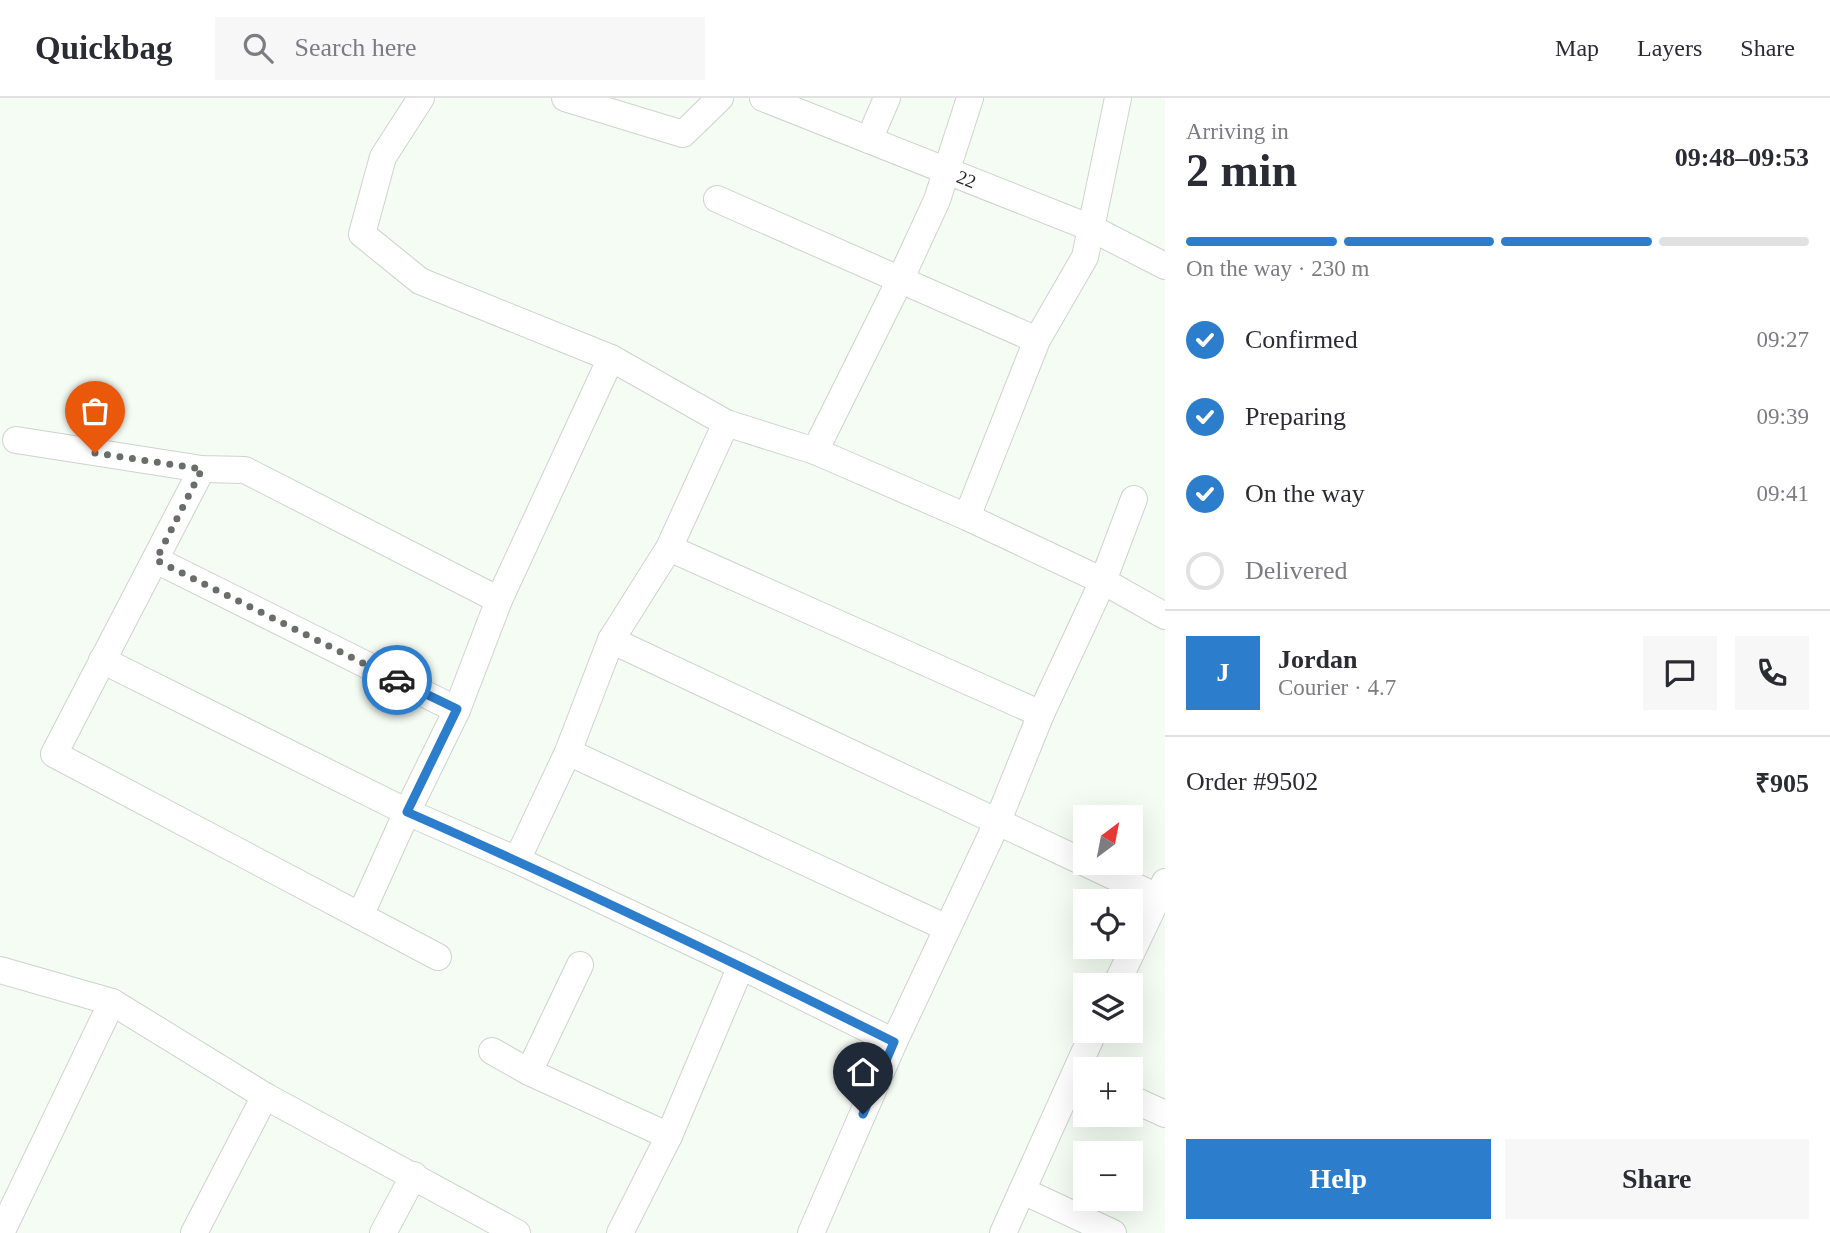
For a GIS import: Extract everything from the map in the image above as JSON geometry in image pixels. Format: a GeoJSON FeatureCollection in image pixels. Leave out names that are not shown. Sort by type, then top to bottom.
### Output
{"type":"FeatureCollection","features":[{"type":"Feature","properties":{"kind":"street"},"geometry":{"type":"LineString","coordinates":[[421,98],[383,157],[362,234],[420,281],[611,358],[726,423],[815,451],[967,517],[1103,582],[1165,616]]}},
{"type":"Feature","properties":{"kind":"street"},"geometry":{"type":"LineString","coordinates":[[565,98],[683,134],[720,98]]}},
{"type":"Feature","properties":{"kind":"street","name":"22"},"geometry":{"type":"LineString","coordinates":[[763,98],[1091,228],[1165,266]]}},
{"type":"Feature","properties":{"kind":"street"},"geometry":{"type":"LineString","coordinates":[[869,140],[887,98]]}},
{"type":"Feature","properties":{"kind":"street"},"geometry":{"type":"LineString","coordinates":[[815,451],[937,200],[970,98]]}},
{"type":"Feature","properties":{"kind":"street"},"geometry":{"type":"LineString","coordinates":[[967,517],[1037,340],[1085,257],[1118,98]]}},
{"type":"Feature","properties":{"kind":"street"},"geometry":{"type":"LineString","coordinates":[[718,199],[1037,340]]}},
{"type":"Feature","properties":{"kind":"street"},"geometry":{"type":"LineString","coordinates":[[360,916],[457,709],[499,600],[611,358]]}},
{"type":"Feature","properties":{"kind":"street"},"geometry":{"type":"LineString","coordinates":[[517,860],[568,752],[611,640],[668,548],[726,423]]}},
{"type":"Feature","properties":{"kind":"street"},"geometry":{"type":"LineString","coordinates":[[16,440],[202,469],[244,470],[499,600]]}},
{"type":"Feature","properties":{"kind":"street"},"geometry":{"type":"LineString","coordinates":[[202,469],[54,754],[438,957]]}},
{"type":"Feature","properties":{"kind":"street"},"geometry":{"type":"LineString","coordinates":[[811,1233],[894,1042],[997,823],[1041,714],[1103,582],[1134,499]]}},
{"type":"Feature","properties":{"kind":"street"},"geometry":{"type":"LineString","coordinates":[[668,548],[1041,714]]}},
{"type":"Feature","properties":{"kind":"street"},"geometry":{"type":"LineString","coordinates":[[156,560],[457,709]]}},
{"type":"Feature","properties":{"kind":"street"},"geometry":{"type":"LineString","coordinates":[[611,640],[1149,893],[1162,889]]}},
{"type":"Feature","properties":{"kind":"street"},"geometry":{"type":"LineString","coordinates":[[102,660],[407,812],[517,860],[894,1042]]}},
{"type":"Feature","properties":{"kind":"street"},"geometry":{"type":"LineString","coordinates":[[568,752],[947,928]]}},
{"type":"Feature","properties":{"kind":"street"},"geometry":{"type":"LineString","coordinates":[[1122,973],[1162,889]]}},
{"type":"Feature","properties":{"kind":"street"},"geometry":{"type":"LineString","coordinates":[[529,1072],[580,965]]}},
{"type":"Feature","properties":{"kind":"street"},"geometry":{"type":"LineString","coordinates":[[620,1233],[668,1136],[741,966]]}},
{"type":"Feature","properties":{"kind":"street"},"geometry":{"type":"LineString","coordinates":[[0,971],[112,1002],[265,1096],[517,1233]]}},
{"type":"Feature","properties":{"kind":"street"},"geometry":{"type":"LineString","coordinates":[[1,1233],[112,1002]]}},
{"type":"Feature","properties":{"kind":"street"},"geometry":{"type":"LineString","coordinates":[[492,1051],[529,1072],[668,1136]]}},
{"type":"Feature","properties":{"kind":"street"},"geometry":{"type":"LineString","coordinates":[[1003,1233],[1073,1087]]}},
{"type":"Feature","properties":{"kind":"street"},"geometry":{"type":"LineString","coordinates":[[194,1233],[265,1096]]}},
{"type":"Feature","properties":{"kind":"street"},"geometry":{"type":"LineString","coordinates":[[1143,1104],[1165,1114]]}},
{"type":"Feature","properties":{"kind":"street"},"geometry":{"type":"LineString","coordinates":[[383,1233],[414,1175]]}},
{"type":"Feature","properties":{"kind":"street"},"geometry":{"type":"LineString","coordinates":[[1023,1191],[1113,1233]]}},
{"type":"Feature","properties":{"kind":"way so far"},"geometry":{"type":"LineString","coordinates":[[95,453],[202,469],[156,560],[397,680]]}},
{"type":"Feature","properties":{"kind":"route"},"geometry":{"type":"LineString","coordinates":[[397,680],[457,709],[407,812],[517,860],[894,1042],[863,1114]]}}]}
